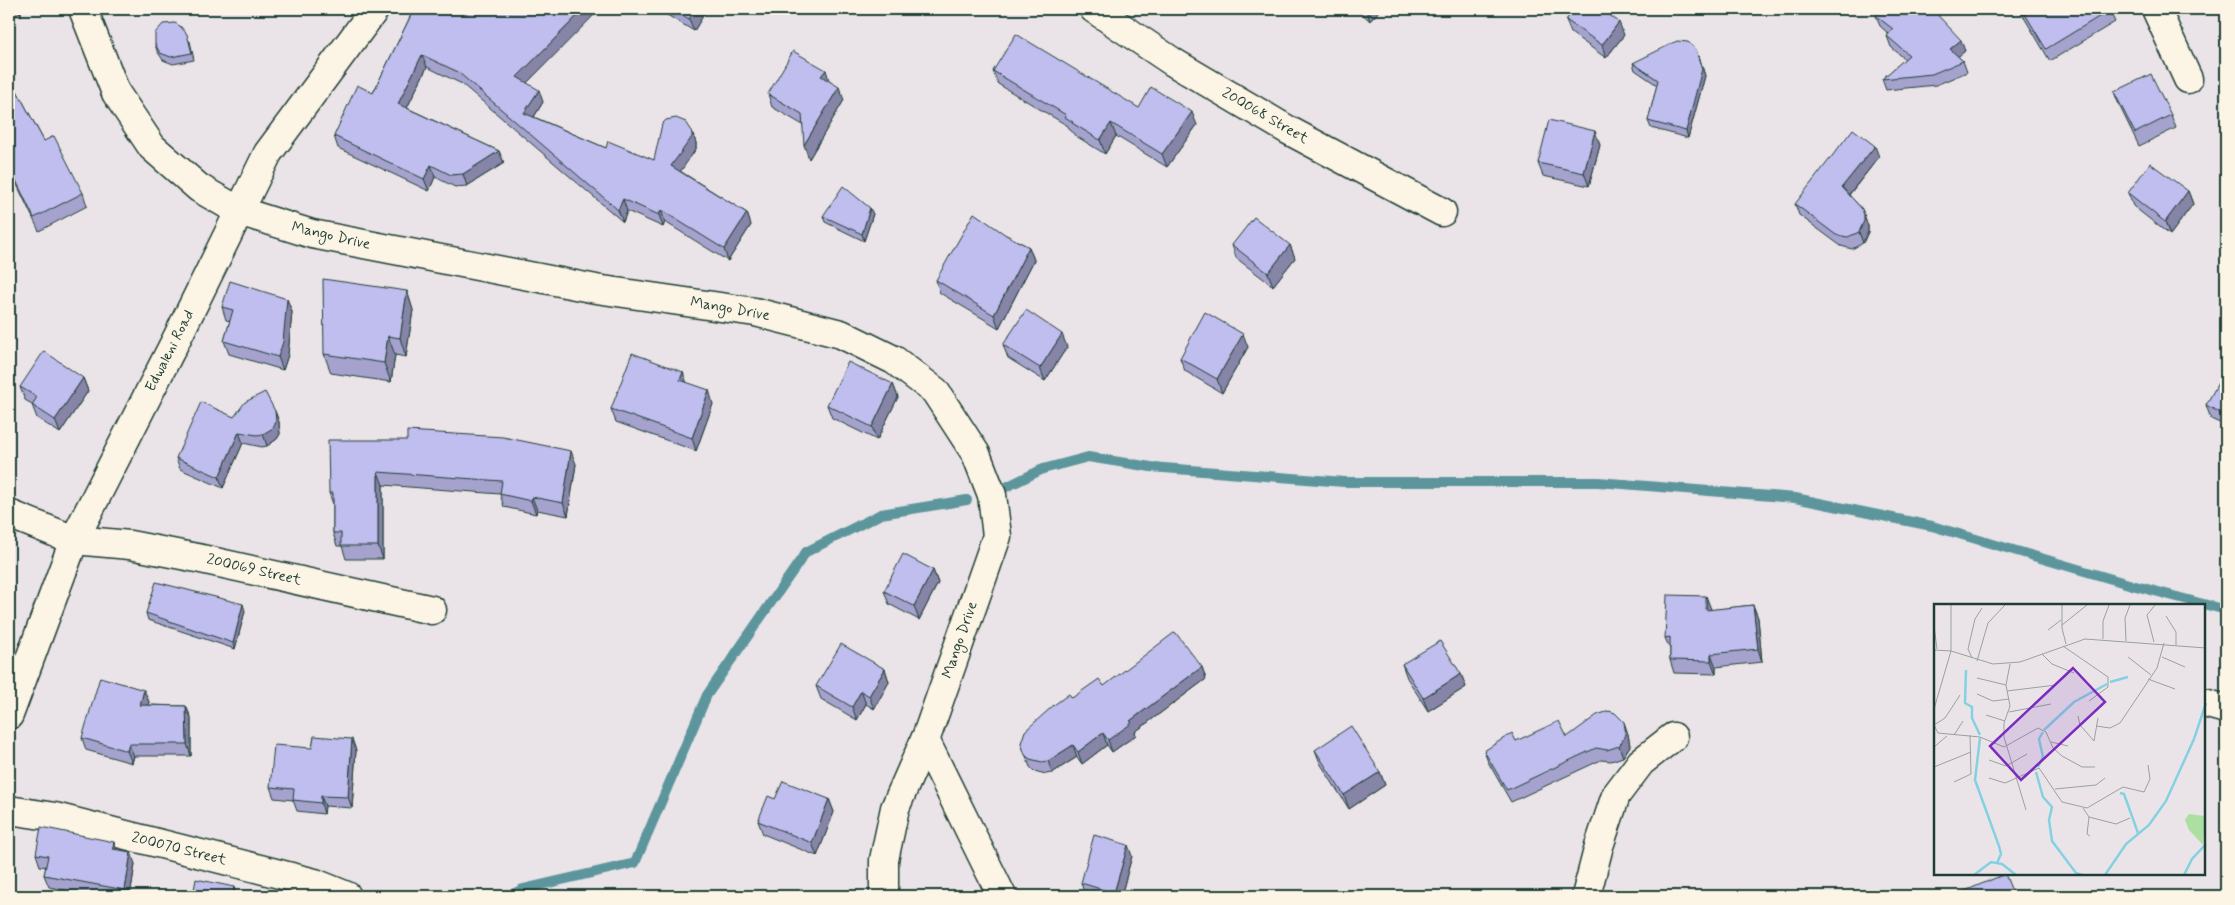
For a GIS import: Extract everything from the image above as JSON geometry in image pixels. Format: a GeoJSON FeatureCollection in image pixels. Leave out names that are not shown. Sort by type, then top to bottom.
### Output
{"type":"FeatureCollection","features":[{"type":"Feature","properties":{"kind":"street","name":"Mango Drive"},"geometry":{"type":"LineString","coordinates":[[83,9],[116,93],[152,147],[199,188],[239,211],[312,234],[596,289],[755,312],[822,329],[841,334],[894,360],[935,391],[976,454],[992,495],[997,536],[925,740],[896,808],[884,860],[884,896]]}},
{"type":"Feature","properties":{"kind":"street","name":"Edwaleni Road"},"geometry":{"type":"LineString","coordinates":[[9,716],[74,540],[178,336],[268,153],[375,9]]}},
{"type":"Feature","properties":{"kind":"street","name":"200068 Street"},"geometry":{"type":"LineString","coordinates":[[1094,9],[1173,62],[1288,130],[1442,212]]}},
{"type":"Feature","properties":{"kind":"street"},"geometry":{"type":"LineString","coordinates":[[2156,9],[2188,79]]}},
{"type":"Feature","properties":{"kind":"street","name":"200069 Street"},"geometry":{"type":"LineString","coordinates":[[9,514],[74,540],[130,545],[197,558],[432,610]]}},
{"type":"Feature","properties":{"kind":"street"},"geometry":{"type":"LineString","coordinates":[[2205,703],[2226,709]]}},
{"type":"Feature","properties":{"kind":"street"},"geometry":{"type":"LineString","coordinates":[[1586,896],[1599,846],[1616,795],[1641,762],[1673,737]]}},
{"type":"Feature","properties":{"kind":"street"},"geometry":{"type":"LineString","coordinates":[[925,740],[1002,896]]}},
{"type":"Feature","properties":{"kind":"street","name":"200070 Street"},"geometry":{"type":"LineString","coordinates":[[9,810],[55,817],[315,883],[347,896]]}},
{"type":"Feature","properties":{"kind":"building"},"geometry":{"type":"Polygon","coordinates":[[[414,9],[507,9],[512,12],[515,9],[584,9],[517,77],[539,90],[524,113],[606,148],[608,141],[654,160],[662,124],[666,120],[676,118],[686,122],[692,131],[692,137],[671,166],[747,213],[724,249],[661,210],[659,215],[623,199],[618,210],[458,72],[422,55],[398,104],[499,151],[463,174],[451,175],[431,165],[424,179],[334,136],[357,85],[373,93],[414,9]]]}},
{"type":"Feature","properties":{"kind":"building"},"geometry":{"type":"Polygon","coordinates":[[[672,9],[695,9],[689,19],[672,9]]]}},
{"type":"Feature","properties":{"kind":"building"},"geometry":{"type":"Polygon","coordinates":[[[1574,9],[1601,9],[1619,22],[1602,45],[1566,20],[1574,9]]]}},
{"type":"Feature","properties":{"kind":"building"},"geometry":{"type":"Polygon","coordinates":[[[1882,9],[1935,9],[1933,10],[1961,40],[1950,49],[1963,61],[1932,74],[1882,79],[1909,55],[1887,36],[1893,29],[1876,16],[1882,9]]]}},
{"type":"Feature","properties":{"kind":"building"},"geometry":{"type":"Polygon","coordinates":[[[2022,9],[2109,9],[2110,10],[2046,49],[2022,9]]]}},
{"type":"Feature","properties":{"kind":"building"},"geometry":{"type":"Polygon","coordinates":[[[175,23],[187,34],[192,53],[171,57],[160,53],[155,44],[155,33],[163,24],[175,23]]]}},
{"type":"Feature","properties":{"kind":"building"},"geometry":{"type":"Polygon","coordinates":[[[1016,34],[1139,108],[1151,87],[1192,112],[1162,154],[1111,123],[1100,140],[1072,123],[1065,117],[1066,115],[993,71],[1016,34]]]}},
{"type":"Feature","properties":{"kind":"building"},"geometry":{"type":"Polygon","coordinates":[[[1677,41],[1688,42],[1696,49],[1702,69],[1686,131],[1648,121],[1658,80],[1633,63],[1677,41]]]}},
{"type":"Feature","properties":{"kind":"building"},"geometry":{"type":"Polygon","coordinates":[[[793,51],[826,70],[821,76],[839,87],[804,145],[802,114],[768,94],[793,51]]]}},
{"type":"Feature","properties":{"kind":"building"},"geometry":{"type":"Polygon","coordinates":[[[2151,74],[2171,115],[2135,133],[2114,92],[2151,74]]]}},
{"type":"Feature","properties":{"kind":"building"},"geometry":{"type":"Polygon","coordinates":[[[9,76],[44,141],[54,136],[83,193],[34,218],[9,166],[9,76]]]}},
{"type":"Feature","properties":{"kind":"building"},"geometry":{"type":"Polygon","coordinates":[[[1549,120],[1595,131],[1584,173],[1538,163],[1549,120]]]}},
{"type":"Feature","properties":{"kind":"building"},"geometry":{"type":"Polygon","coordinates":[[[1853,129],[1875,146],[1842,187],[1862,209],[1864,215],[1864,221],[1859,232],[1848,237],[1836,235],[1795,204],[1853,129]]]}},
{"type":"Feature","properties":{"kind":"building"},"geometry":{"type":"Polygon","coordinates":[[[2150,163],[2188,191],[2165,222],[2128,193],[2150,163]]]}},
{"type":"Feature","properties":{"kind":"building"},"geometry":{"type":"Polygon","coordinates":[[[843,186],[870,208],[862,234],[823,216],[843,186]]]}},
{"type":"Feature","properties":{"kind":"building"},"geometry":{"type":"Polygon","coordinates":[[[974,213],[1006,235],[1029,247],[994,315],[936,280],[974,213]]]}},
{"type":"Feature","properties":{"kind":"building"},"geometry":{"type":"Polygon","coordinates":[[[1254,217],[1290,245],[1268,273],[1232,245],[1254,217]]]}},
{"type":"Feature","properties":{"kind":"building"},"geometry":{"type":"Polygon","coordinates":[[[323,279],[407,291],[400,338],[388,336],[384,363],[324,354],[323,279]]]}},
{"type":"Feature","properties":{"kind":"building"},"geometry":{"type":"Polygon","coordinates":[[[230,281],[287,299],[283,342],[278,357],[224,341],[233,310],[222,307],[230,281]]]}},
{"type":"Feature","properties":{"kind":"building"},"geometry":{"type":"Polygon","coordinates":[[[1026,310],[1062,334],[1040,368],[1003,345],[1026,310]]]}},
{"type":"Feature","properties":{"kind":"building"},"geometry":{"type":"Polygon","coordinates":[[[1205,312],[1243,334],[1217,379],[1180,358],[1205,312]]]}},
{"type":"Feature","properties":{"kind":"building"},"geometry":{"type":"Polygon","coordinates":[[[44,351],[83,378],[55,420],[32,405],[37,397],[20,387],[44,351]]]}},
{"type":"Feature","properties":{"kind":"building"},"geometry":{"type":"Polygon","coordinates":[[[632,353],[683,372],[680,380],[709,390],[692,438],[611,409],[632,353]]]}},
{"type":"Feature","properties":{"kind":"building"},"geometry":{"type":"Polygon","coordinates":[[[848,362],[893,384],[872,427],[827,405],[848,362]]]}},
{"type":"Feature","properties":{"kind":"building"},"geometry":{"type":"Polygon","coordinates":[[[2224,372],[2226,373],[2226,416],[2206,405],[2224,372]]]}},
{"type":"Feature","properties":{"kind":"building"},"geometry":{"type":"Polygon","coordinates":[[[265,392],[275,411],[276,422],[273,428],[257,435],[239,432],[219,477],[176,458],[201,402],[234,417],[245,402],[265,392]]]}},
{"type":"Feature","properties":{"kind":"building"},"geometry":{"type":"Polygon","coordinates":[[[407,431],[503,437],[571,451],[563,503],[532,497],[531,501],[500,494],[502,481],[378,472],[378,546],[341,546],[341,533],[333,533],[333,493],[329,493],[328,440],[407,440],[407,431]]]}},
{"type":"Feature","properties":{"kind":"building"},"geometry":{"type":"Polygon","coordinates":[[[903,554],[933,570],[914,606],[884,591],[903,554]]]}},
{"type":"Feature","properties":{"kind":"building"},"geometry":{"type":"Polygon","coordinates":[[[156,582],[243,604],[233,643],[146,613],[156,582]]]}},
{"type":"Feature","properties":{"kind":"building"},"geometry":{"type":"Polygon","coordinates":[[[1667,595],[1706,596],[1706,610],[1753,605],[1758,649],[1711,654],[1711,661],[1670,660],[1670,637],[1665,638],[1667,595]]]}},
{"type":"Feature","properties":{"kind":"building"},"geometry":{"type":"Polygon","coordinates":[[[1175,632],[1202,667],[1130,721],[1132,723],[1108,740],[1103,733],[1078,752],[1073,745],[1048,761],[1042,762],[1030,759],[1025,755],[1021,743],[1025,731],[1054,705],[1069,694],[1072,698],[1099,679],[1104,686],[1175,632]]]}},
{"type":"Feature","properties":{"kind":"building"},"geometry":{"type":"Polygon","coordinates":[[[1440,641],[1461,674],[1423,698],[1402,664],[1440,641]]]}},
{"type":"Feature","properties":{"kind":"building"},"geometry":{"type":"Polygon","coordinates":[[[841,644],[885,669],[869,696],[861,691],[852,707],[816,686],[841,644]]]}},
{"type":"Feature","properties":{"kind":"building"},"geometry":{"type":"Polygon","coordinates":[[[100,677],[144,690],[140,705],[186,706],[187,744],[129,744],[127,751],[82,738],[100,677]]]}},
{"type":"Feature","properties":{"kind":"building"},"geometry":{"type":"Polygon","coordinates":[[[1609,711],[1615,713],[1624,722],[1626,735],[1619,746],[1607,750],[1596,748],[1507,790],[1484,751],[1512,733],[1516,741],[1559,721],[1567,737],[1597,715],[1609,711]]]}},
{"type":"Feature","properties":{"kind":"building"},"geometry":{"type":"Polygon","coordinates":[[[1351,726],[1380,772],[1344,795],[1315,750],[1351,726]]]}},
{"type":"Feature","properties":{"kind":"building"},"geometry":{"type":"Polygon","coordinates":[[[314,736],[352,739],[348,797],[321,796],[321,803],[293,800],[294,789],[270,787],[274,745],[312,748],[314,736]]]}},
{"type":"Feature","properties":{"kind":"building"},"geometry":{"type":"Polygon","coordinates":[[[783,781],[829,799],[812,843],[758,821],[768,796],[775,799],[783,781]]]}},
{"type":"Feature","properties":{"kind":"building"},"geometry":{"type":"Polygon","coordinates":[[[41,827],[114,842],[113,849],[131,852],[125,890],[44,875],[48,856],[36,854],[41,827]]]}},
{"type":"Feature","properties":{"kind":"building"},"geometry":{"type":"Polygon","coordinates":[[[1094,835],[1128,845],[1114,893],[1081,883],[1094,835]]]}},
{"type":"Feature","properties":{"kind":"building"},"geometry":{"type":"Polygon","coordinates":[[[2005,875],[2014,896],[1953,896],[2005,875]]]}},
{"type":"Feature","properties":{"kind":"building"},"geometry":{"type":"Polygon","coordinates":[[[196,879],[234,887],[232,896],[193,896],[196,879]]]}},
{"type":"Feature","properties":{"kind":"waterway"},"geometry":{"type":"LineString","coordinates":[[1000,490],[1043,469],[1088,457],[1151,467],[1344,482],[1598,482],[1795,498],[1932,526],[2203,604]]}},
{"type":"Feature","properties":{"kind":"waterway"},"geometry":{"type":"LineString","coordinates":[[509,896],[523,889],[635,863],[707,695],[806,552],[881,514],[967,500]]}},
{"type":"Feature","properties":{"kind":"waterway"},"geometry":{"type":"LineString","coordinates":[[2205,604],[2226,610]]}}]}
